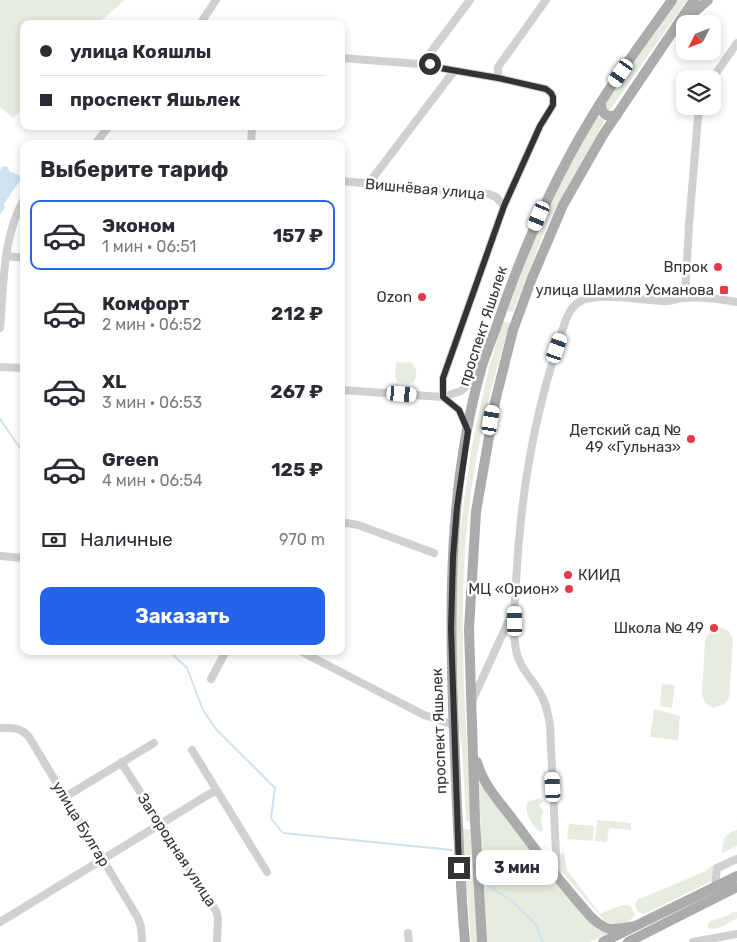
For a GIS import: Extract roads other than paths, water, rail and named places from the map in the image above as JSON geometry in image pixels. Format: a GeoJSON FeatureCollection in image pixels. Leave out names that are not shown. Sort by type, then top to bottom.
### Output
{"type":"FeatureCollection","features":[{"type":"Feature","properties":{"kind":"main road","name":"проспект Яшьлек"},"geometry":{"type":"LineString","coordinates":[[465,942],[456,817],[451,628],[453,557],[457,507],[468,431],[482,366],[516,271],[547,198],[601,102],[672,0]]}},
{"type":"Feature","properties":{"kind":"main road","name":"проспект Яшьлек"},"geometry":{"type":"LineString","coordinates":[[482,942],[475,820],[469,628],[476,512],[495,402],[513,330],[532,278],[564,204],[603,135],[694,0]]}},
{"type":"Feature","properties":{"kind":"main road"},"geometry":{"type":"LineString","coordinates":[[670,34],[708,0]]}},
{"type":"Feature","properties":{"kind":"main road"},"geometry":{"type":"LineString","coordinates":[[601,102],[601,111],[606,116],[617,115]]}},
{"type":"Feature","properties":{"kind":"main road"},"geometry":{"type":"LineString","coordinates":[[498,322],[508,315],[511,318],[513,330]]}},
{"type":"Feature","properties":{"kind":"main road"},"geometry":{"type":"LineString","coordinates":[[474,747],[480,774],[487,785],[557,876],[600,926],[614,930],[635,926]]}},
{"type":"Feature","properties":{"kind":"main road"},"geometry":{"type":"LineString","coordinates":[[456,817],[468,826],[475,820]]}},
{"type":"Feature","properties":{"kind":"main road"},"geometry":{"type":"LineString","coordinates":[[603,942],[737,876]]}},
{"type":"Feature","properties":{"kind":"main road"},"geometry":{"type":"LineString","coordinates":[[628,942],[737,887]]}},
{"type":"Feature","properties":{"kind":"street"},"geometry":{"type":"LineString","coordinates":[[203,20],[216,0]]}},
{"type":"Feature","properties":{"kind":"street"},"geometry":{"type":"LineString","coordinates":[[443,397],[443,378],[504,206],[540,126],[553,105],[553,97],[546,89],[498,78],[434,67],[430,64],[428,56],[470,0]]}},
{"type":"Feature","properties":{"kind":"street"},"geometry":{"type":"LineString","coordinates":[[498,78],[498,67],[546,0]]}},
{"type":"Feature","properties":{"kind":"street"},"geometry":{"type":"LineString","coordinates":[[718,70],[737,43]]}},
{"type":"Feature","properties":{"kind":"street"},"geometry":{"type":"LineString","coordinates":[[345,58],[420,64]]}},
{"type":"Feature","properties":{"kind":"street"},"geometry":{"type":"LineString","coordinates":[[369,183],[454,71]]}},
{"type":"Feature","properties":{"kind":"street"},"geometry":{"type":"LineString","coordinates":[[685,297],[697,115]]}},
{"type":"Feature","properties":{"kind":"street"},"geometry":{"type":"LineString","coordinates":[[98,140],[106,130]]}},
{"type":"Feature","properties":{"kind":"street","name":"Вишнёвая улица"},"geometry":{"type":"LineString","coordinates":[[345,181],[489,194],[496,197],[504,206]]}},
{"type":"Feature","properties":{"kind":"street"},"geometry":{"type":"LineString","coordinates":[[0,328],[10,229],[20,208]]}},
{"type":"Feature","properties":{"kind":"street"},"geometry":{"type":"LineString","coordinates":[[6,256],[20,258]]}},
{"type":"Feature","properties":{"kind":"street"},"geometry":{"type":"LineString","coordinates":[[557,876],[550,725],[545,703],[540,692],[522,668],[518,657],[516,649],[515,608],[517,562],[527,476],[542,398],[567,316],[577,303],[588,298],[668,301],[685,297],[737,302]]}},
{"type":"Feature","properties":{"kind":"street"},"geometry":{"type":"LineString","coordinates":[[345,390],[443,397],[460,391],[472,382],[482,366]]}},
{"type":"Feature","properties":{"kind":"street"},"geometry":{"type":"LineString","coordinates":[[0,367],[20,368]]}},
{"type":"Feature","properties":{"kind":"street"},"geometry":{"type":"LineString","coordinates":[[443,397],[459,410],[468,431]]}},
{"type":"Feature","properties":{"kind":"street"},"geometry":{"type":"LineString","coordinates":[[345,523],[358,525],[434,553]]}},
{"type":"Feature","properties":{"kind":"street"},"geometry":{"type":"LineString","coordinates":[[0,556],[20,558]]}},
{"type":"Feature","properties":{"kind":"street"},"geometry":{"type":"LineString","coordinates":[[471,702],[515,608]]}},
{"type":"Feature","properties":{"kind":"street"},"geometry":{"type":"LineString","coordinates":[[211,679],[224,655]]}},
{"type":"Feature","properties":{"kind":"street"},"geometry":{"type":"LineString","coordinates":[[308,655],[424,716],[454,725]]}},
{"type":"Feature","properties":{"kind":"street","name":"улица Булгар"},"geometry":{"type":"LineString","coordinates":[[0,728],[18,728],[29,737],[138,918],[142,942]]}},
{"type":"Feature","properties":{"kind":"street"},"geometry":{"type":"LineString","coordinates":[[65,798],[154,743]]}},
{"type":"Feature","properties":{"kind":"street"},"geometry":{"type":"LineString","coordinates":[[192,750],[267,872]]}},
{"type":"Feature","properties":{"kind":"street","name":"Загородная улица"},"geometry":{"type":"LineString","coordinates":[[121,762],[216,912],[218,918],[216,942]]}},
{"type":"Feature","properties":{"kind":"street"},"geometry":{"type":"LineString","coordinates":[[0,922],[159,823],[216,790]]}},
{"type":"Feature","properties":{"kind":"street"},"geometry":{"type":"LineString","coordinates":[[715,887],[717,868],[737,859]]}},
{"type":"Feature","properties":{"kind":"street"},"geometry":{"type":"LineString","coordinates":[[408,933],[409,942]]}},
{"type":"Feature","properties":{"kind":"street"},"geometry":{"type":"LineString","coordinates":[[693,942],[737,934]]}},
{"type":"Feature","properties":{"kind":"water"},"geometry":{"type":"Polygon","coordinates":[[[2,167],[8,167],[9,171],[20,176],[20,180],[4,204],[5,208],[0,214],[0,170],[2,167]]]}},
{"type":"Feature","properties":{"kind":"waterway"},"geometry":{"type":"LineString","coordinates":[[0,419],[20,448]]}},
{"type":"Feature","properties":{"kind":"waterway"},"geometry":{"type":"LineString","coordinates":[[173,655],[187,668],[203,710],[216,729],[275,788],[271,818],[283,833],[452,850]]}},
{"type":"Feature","properties":{"kind":"waterway"},"geometry":{"type":"LineString","coordinates":[[490,887],[511,900],[535,923],[543,942]]}},
{"type":"Feature","properties":{"kind":"place","name":"Впрок"},"geometry":{"type":"Point","coordinates":[718,267]}},
{"type":"Feature","properties":{"kind":"place","name":"улица Шамиля Усманова"},"geometry":{"type":"Point","coordinates":[724,290]}},
{"type":"Feature","properties":{"kind":"place","name":"Ozon"},"geometry":{"type":"Point","coordinates":[422,297]}},
{"type":"Feature","properties":{"kind":"place","name":"Детский сад № 49 «Гульназ»"},"geometry":{"type":"Point","coordinates":[691,439]}},
{"type":"Feature","properties":{"kind":"place","name":"КИИД"},"geometry":{"type":"Point","coordinates":[568,575]}},
{"type":"Feature","properties":{"kind":"place","name":"МЦ «Орион»"},"geometry":{"type":"Point","coordinates":[569,589]}},
{"type":"Feature","properties":{"kind":"place","name":"Школа № 49"},"geometry":{"type":"Point","coordinates":[714,628]}}]}
